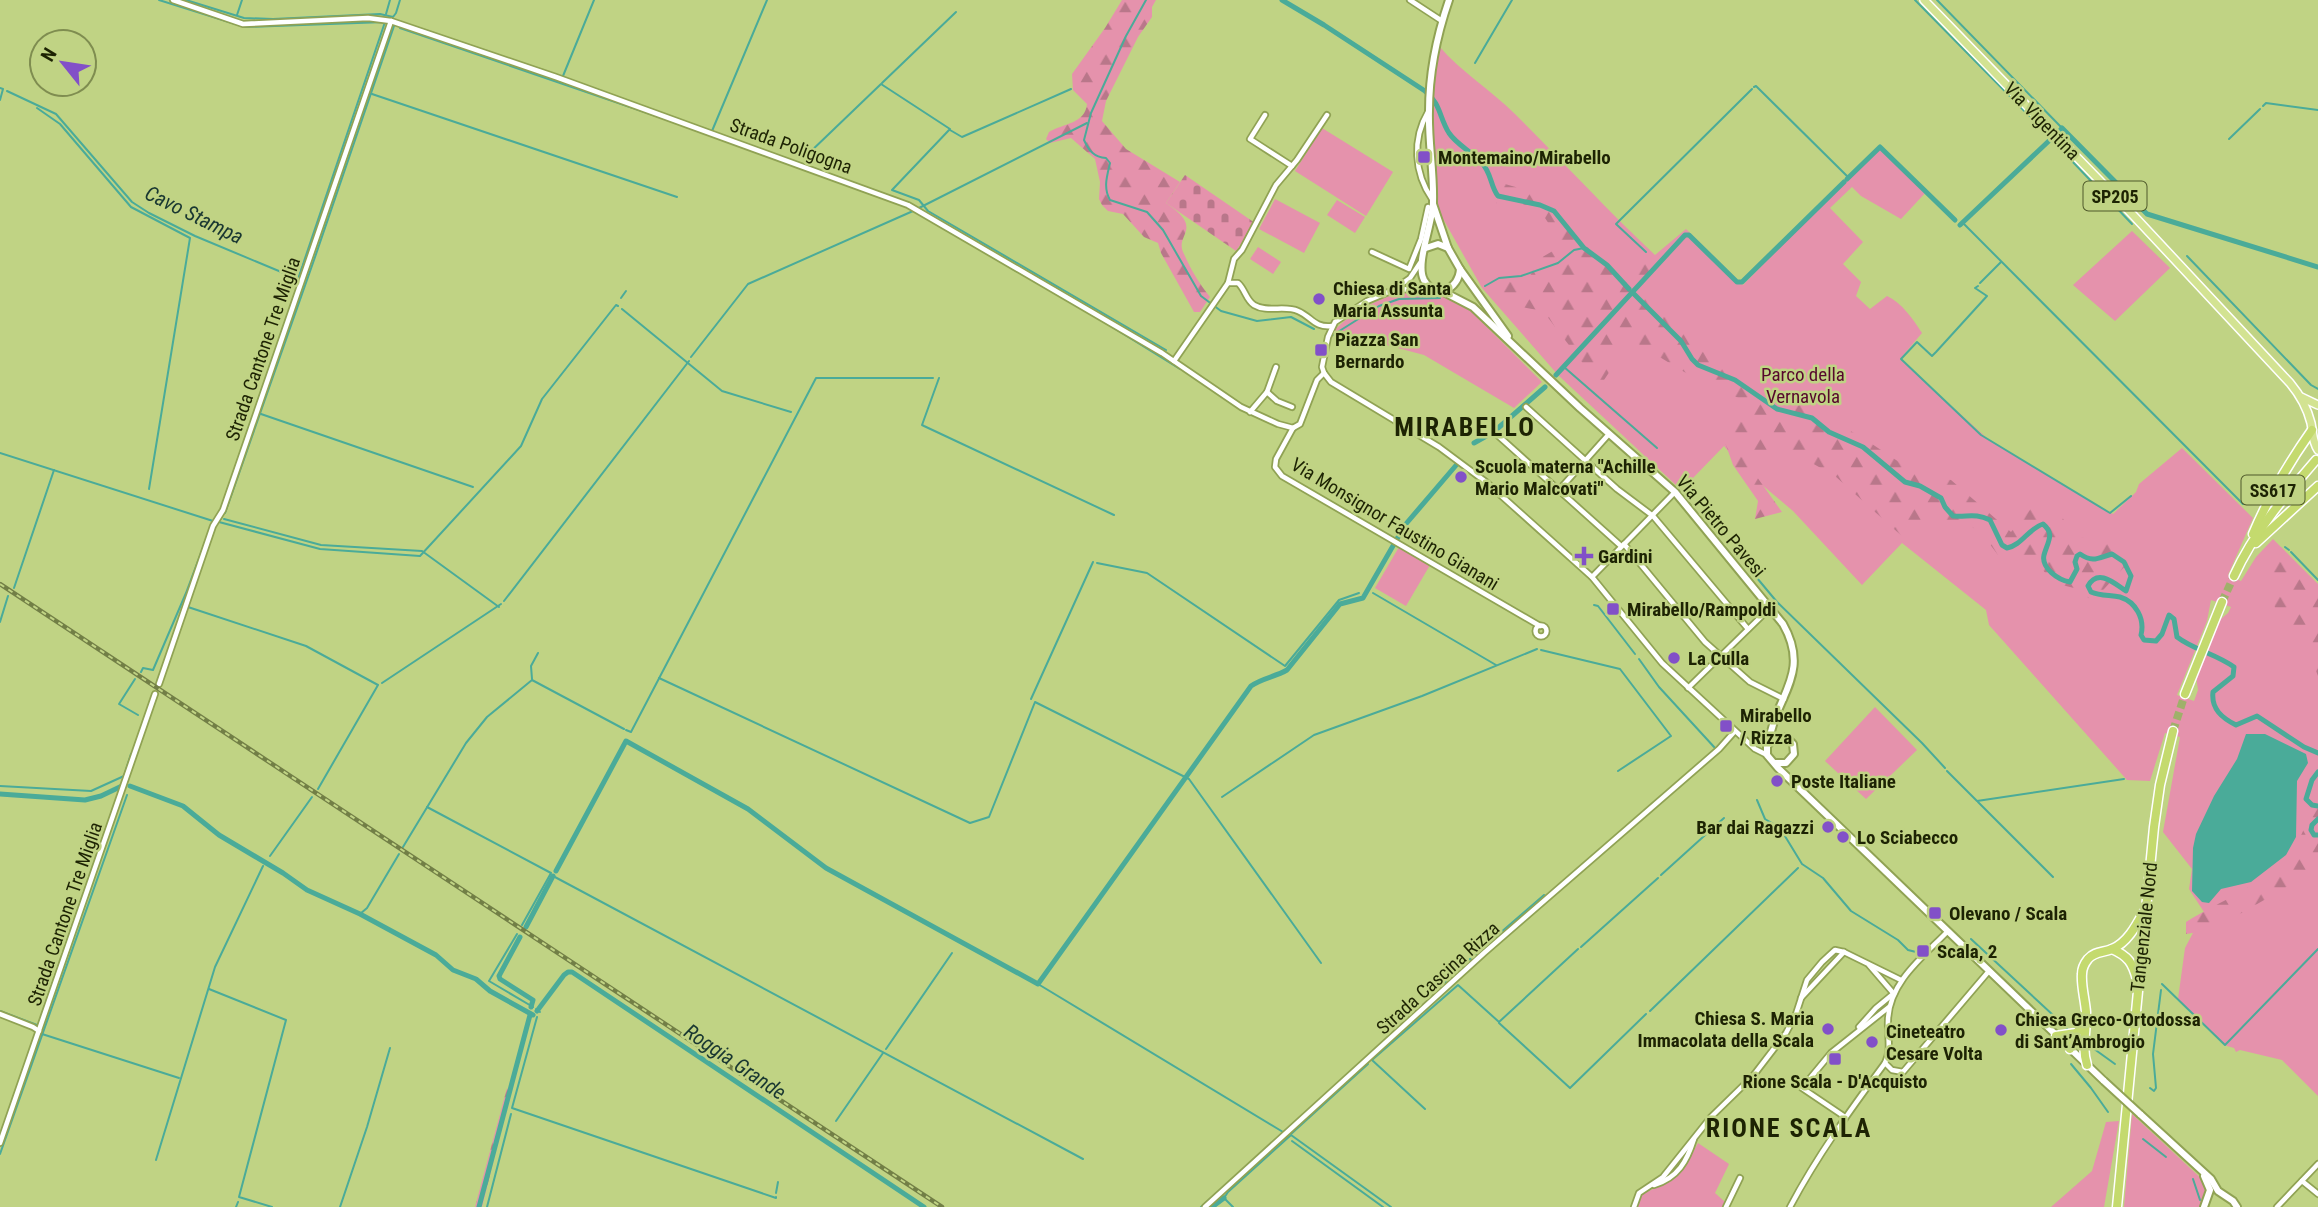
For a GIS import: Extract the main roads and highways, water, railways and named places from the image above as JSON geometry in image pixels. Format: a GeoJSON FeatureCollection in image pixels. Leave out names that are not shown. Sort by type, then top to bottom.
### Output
{"type":"FeatureCollection","features":[{"type":"Feature","properties":{"kind":"highway","name":"SS617"},"geometry":{"type":"LineString","coordinates":[[2234,576],[2267,501],[2312,429]]}},
{"type":"Feature","properties":{"kind":"highway","name":"SS617"},"geometry":{"type":"LineString","coordinates":[[2244,555],[2268,518],[2316,460]]}},
{"type":"Feature","properties":{"kind":"highway","name":"SS617"},"geometry":{"type":"LineString","coordinates":[[2244,555],[2318,486]]}},
{"type":"Feature","properties":{"kind":"highway"},"geometry":{"type":"LineString","coordinates":[[2185,694],[2222,602]]}},
{"type":"Feature","properties":{"kind":"highway","name":"Tangenziale Nord"},"geometry":{"type":"LineString","coordinates":[[2117,1207],[2160,785],[2173,731]]}},
{"type":"Feature","properties":{"kind":"highway"},"geometry":{"type":"LineString","coordinates":[[2112,949],[2135,928],[2146,907]]}},
{"type":"Feature","properties":{"kind":"highway"},"geometry":{"type":"LineString","coordinates":[[2070,1049],[2081,1034],[2085,1021],[2082,976],[2083,967],[2090,957],[2100,951],[2112,949],[2124,954],[2133,965],[2138,985]]}},
{"type":"Feature","properties":{"kind":"highway"},"geometry":{"type":"LineString","coordinates":[[2056,1036],[2081,1034]]}},
{"type":"Feature","properties":{"kind":"highway"},"geometry":{"type":"LineString","coordinates":[[2081,1034],[2087,1065]]}},
{"type":"Feature","properties":{"kind":"main road","name":"Via Vigentina"},"geometry":{"type":"LineString","coordinates":[[1924,0],[2133,215],[2301,397],[2318,450]]}},
{"type":"Feature","properties":{"kind":"main road","name":"Via Vigentina"},"geometry":{"type":"LineString","coordinates":[[2301,397],[2318,404]]}},
{"type":"Feature","properties":{"kind":"main road"},"geometry":{"type":"LineString","coordinates":[[2312,429],[2318,415]]}},
{"type":"Feature","properties":{"kind":"water"},"geometry":{"type":"Polygon","coordinates":[[[2246,734],[2265,734],[2306,754],[2308,763],[2297,781],[2296,837],[2286,855],[2251,882],[2221,889],[2209,903],[2202,902],[2192,891],[2196,834],[2214,796],[2237,759],[2246,734]]]}},
{"type":"Feature","properties":{"kind":"waterway","name":"Cavo Stampa"},"geometry":{"type":"LineString","coordinates":[[7,91],[56,114],[132,202],[149,213],[195,236],[298,279],[385,22],[245,27],[159,0]]}},
{"type":"Feature","properties":{"kind":"waterway"},"geometry":{"type":"LineString","coordinates":[[186,0],[244,18],[273,19],[380,14],[393,17],[400,0]]}},
{"type":"Feature","properties":{"kind":"waterway"},"geometry":{"type":"LineString","coordinates":[[237,15],[242,0]]}},
{"type":"Feature","properties":{"kind":"waterway"},"geometry":{"type":"LineString","coordinates":[[386,14],[390,0]]}},
{"type":"Feature","properties":{"kind":"waterway"},"geometry":{"type":"LineString","coordinates":[[563,76],[594,0]]}},
{"type":"Feature","properties":{"kind":"waterway"},"geometry":{"type":"LineString","coordinates":[[712,131],[767,0]]}},
{"type":"Feature","properties":{"kind":"waterway"},"geometry":{"type":"LineString","coordinates":[[1146,0],[1126,36],[1091,113],[1084,140],[1092,153],[1106,158],[1110,163],[1106,186],[1110,200],[1147,212],[1163,230],[1201,296],[1221,311],[1257,321],[1291,317],[1314,329]]}},
{"type":"Feature","properties":{"kind":"waterway"},"geometry":{"type":"LineString","coordinates":[[1282,0],[1425,91],[1434,101],[1452,137],[1485,166],[1498,196],[1540,205],[1554,211],[1584,248],[1607,265],[1629,289]]}},
{"type":"Feature","properties":{"kind":"waterway"},"geometry":{"type":"LineString","coordinates":[[1475,63],[1512,0]]}},
{"type":"Feature","properties":{"kind":"waterway"},"geometry":{"type":"LineString","coordinates":[[1915,0],[2046,133]]}},
{"type":"Feature","properties":{"kind":"waterway"},"geometry":{"type":"LineString","coordinates":[[1937,0],[2062,128]]}},
{"type":"Feature","properties":{"kind":"waterway"},"geometry":{"type":"LineString","coordinates":[[882,83],[956,12]]}},
{"type":"Feature","properties":{"kind":"waterway"},"geometry":{"type":"LineString","coordinates":[[225,513],[394,26]]}},
{"type":"Feature","properties":{"kind":"waterway"},"geometry":{"type":"LineString","coordinates":[[400,28],[697,130]]}},
{"type":"Feature","properties":{"kind":"waterway"},"geometry":{"type":"LineString","coordinates":[[807,155],[881,84],[950,129],[892,190],[919,200],[928,211],[1166,350]]}},
{"type":"Feature","properties":{"kind":"waterway"},"geometry":{"type":"LineString","coordinates":[[1754,87],[1756,86],[1848,177]]}},
{"type":"Feature","properties":{"kind":"waterway"},"geometry":{"type":"LineString","coordinates":[[0,88],[3,89],[0,100]]}},
{"type":"Feature","properties":{"kind":"waterway"},"geometry":{"type":"LineString","coordinates":[[950,130],[962,137],[1071,89]]}},
{"type":"Feature","properties":{"kind":"waterway"},"geometry":{"type":"LineString","coordinates":[[1646,252],[1616,224],[1752,89]]}},
{"type":"Feature","properties":{"kind":"waterway"},"geometry":{"type":"LineString","coordinates":[[372,94],[677,197]]}},
{"type":"Feature","properties":{"kind":"waterway"},"geometry":{"type":"LineString","coordinates":[[2263,106],[2266,103],[2318,110]]}},
{"type":"Feature","properties":{"kind":"waterway","name":"Cavo Stampa"},"geometry":{"type":"LineString","coordinates":[[37,108],[60,124],[131,207],[190,238],[149,489]]}},
{"type":"Feature","properties":{"kind":"waterway"},"geometry":{"type":"LineString","coordinates":[[2229,139],[2260,109]]}},
{"type":"Feature","properties":{"kind":"waterway"},"geometry":{"type":"LineString","coordinates":[[917,209],[1087,123]]}},
{"type":"Feature","properties":{"kind":"waterway"},"geometry":{"type":"LineString","coordinates":[[2059,132],[2062,128],[2147,214],[2318,267]]}},
{"type":"Feature","properties":{"kind":"waterway"},"geometry":{"type":"LineString","coordinates":[[2050,138],[2132,224]]}},
{"type":"Feature","properties":{"kind":"waterway"},"geometry":{"type":"LineString","coordinates":[[1960,225],[2052,138]]}},
{"type":"Feature","properties":{"kind":"waterway"},"geometry":{"type":"LineString","coordinates":[[1847,179],[1880,147],[1955,220]]}},
{"type":"Feature","properties":{"kind":"waterway"},"geometry":{"type":"LineString","coordinates":[[1556,375],[1685,235],[1689,235],[1737,282],[1742,282],[1844,182]]}},
{"type":"Feature","properties":{"kind":"waterway"},"geometry":{"type":"LineString","coordinates":[[691,357],[748,284],[913,211]]}},
{"type":"Feature","properties":{"kind":"waterway"},"geometry":{"type":"LineString","coordinates":[[1963,223],[2243,504]]}},
{"type":"Feature","properties":{"kind":"waterway"},"geometry":{"type":"LineString","coordinates":[[1485,286],[1499,278],[1521,276],[1558,263],[1574,250],[1584,248]]}},
{"type":"Feature","properties":{"kind":"waterway"},"geometry":{"type":"LineString","coordinates":[[2187,256],[2311,385],[2318,389]]}},
{"type":"Feature","properties":{"kind":"waterway"},"geometry":{"type":"LineString","coordinates":[[1980,283],[2001,262]]}},
{"type":"Feature","properties":{"kind":"waterway"},"geometry":{"type":"LineString","coordinates":[[1011,268],[1035,281]]}},
{"type":"Feature","properties":{"kind":"waterway"},"geometry":{"type":"LineString","coordinates":[[1978,286],[1975,288],[1987,296],[1932,356],[1917,342],[1901,359],[1981,435],[2110,513],[2131,496]]}},
{"type":"Feature","properties":{"kind":"waterway"},"geometry":{"type":"LineString","coordinates":[[621,298],[626,291]]}},
{"type":"Feature","properties":{"kind":"waterway"},"geometry":{"type":"LineString","coordinates":[[1634,294],[1681,341],[1698,365],[1735,380],[1777,409],[1812,418],[1829,432],[1863,447],[1905,482],[1920,486],[1941,498],[1953,516],[1976,516],[1990,520],[2002,545],[2007,548],[2017,544],[2033,529],[2043,524],[2050,535],[2044,555],[2045,564],[2051,573],[2060,579],[2070,582],[2077,569],[2075,562],[2080,554],[2092,559],[2112,554],[2124,562],[2131,576],[2126,591],[2111,581],[2096,578],[2088,586],[2091,592],[2120,597],[2131,603],[2140,617],[2144,640],[2156,641],[2162,634],[2169,615],[2174,619],[2177,637],[2234,667],[2233,676],[2213,692],[2214,703],[2222,716],[2236,725],[2257,716],[2304,747],[2318,753]]}},
{"type":"Feature","properties":{"kind":"waterway"},"geometry":{"type":"LineString","coordinates":[[1333,335],[1379,306],[1399,299],[1440,298]]}},
{"type":"Feature","properties":{"kind":"waterway"},"geometry":{"type":"LineString","coordinates":[[219,522],[320,549],[420,556],[521,446],[542,399],[616,305],[618,306]]}},
{"type":"Feature","properties":{"kind":"waterway"},"geometry":{"type":"LineString","coordinates":[[622,309],[722,391],[791,412]]}},
{"type":"Feature","properties":{"kind":"waterway"},"geometry":{"type":"LineString","coordinates":[[1088,312],[1180,369]]}},
{"type":"Feature","properties":{"kind":"waterway"},"geometry":{"type":"LineString","coordinates":[[504,601],[689,361]]}},
{"type":"Feature","properties":{"kind":"waterway"},"geometry":{"type":"LineString","coordinates":[[1564,367],[1657,448]]}},
{"type":"Feature","properties":{"kind":"waterway"},"geometry":{"type":"LineString","coordinates":[[626,730],[631,732],[816,378],[933,378]]}},
{"type":"Feature","properties":{"kind":"waterway"},"geometry":{"type":"LineString","coordinates":[[939,378],[922,425],[1114,515]]}},
{"type":"Feature","properties":{"kind":"waterway"},"geometry":{"type":"LineString","coordinates":[[1497,429],[1545,387]]}},
{"type":"Feature","properties":{"kind":"waterway"},"geometry":{"type":"LineString","coordinates":[[261,414],[473,487]]}},
{"type":"Feature","properties":{"kind":"waterway"},"geometry":{"type":"LineString","coordinates":[[1474,443],[1490,434]]}},
{"type":"Feature","properties":{"kind":"waterway"},"geometry":{"type":"LineString","coordinates":[[0,453],[213,521],[153,670],[143,668],[141,672]]}},
{"type":"Feature","properties":{"kind":"waterway"},"geometry":{"type":"LineString","coordinates":[[556,871],[626,741],[748,809],[826,868],[1038,984],[1251,686],[1287,670],[1340,604],[1363,598],[1405,525],[1458,463]]}},
{"type":"Feature","properties":{"kind":"waterway"},"geometry":{"type":"LineString","coordinates":[[14,588],[54,470]]}},
{"type":"Feature","properties":{"kind":"waterway"},"geometry":{"type":"LineString","coordinates":[[191,597],[215,527],[222,517]]}},
{"type":"Feature","properties":{"kind":"waterway"},"geometry":{"type":"LineString","coordinates":[[224,519],[321,545],[422,551],[499,607]]}},
{"type":"Feature","properties":{"kind":"waterway"},"geometry":{"type":"LineString","coordinates":[[2285,547],[2289,550]]}},
{"type":"Feature","properties":{"kind":"waterway"},"geometry":{"type":"LineString","coordinates":[[2291,552],[2318,580]]}},
{"type":"Feature","properties":{"kind":"waterway"},"geometry":{"type":"LineString","coordinates":[[1031,699],[1093,562]]}},
{"type":"Feature","properties":{"kind":"waterway"},"geometry":{"type":"LineString","coordinates":[[1097,563],[1147,573],[1285,666],[1339,600],[1359,593]]}},
{"type":"Feature","properties":{"kind":"waterway"},"geometry":{"type":"LineString","coordinates":[[1757,578],[1777,602],[1945,768]]}},
{"type":"Feature","properties":{"kind":"waterway"},"geometry":{"type":"LineString","coordinates":[[1373,593],[1496,665]]}},
{"type":"Feature","properties":{"kind":"waterway"},"geometry":{"type":"LineString","coordinates":[[0,622],[8,596]]}},
{"type":"Feature","properties":{"kind":"waterway"},"geometry":{"type":"LineString","coordinates":[[382,683],[501,604]]}},
{"type":"Feature","properties":{"kind":"waterway"},"geometry":{"type":"LineString","coordinates":[[188,605],[306,646],[378,685],[318,789]]}},
{"type":"Feature","properties":{"kind":"waterway"},"geometry":{"type":"LineString","coordinates":[[1594,605],[1598,606],[1635,654]]}},
{"type":"Feature","properties":{"kind":"waterway"},"geometry":{"type":"LineString","coordinates":[[1222,797],[1314,735],[1422,696],[1537,649]]}},
{"type":"Feature","properties":{"kind":"waterway"},"geometry":{"type":"LineString","coordinates":[[1541,650],[1620,669],[1671,736],[1618,771]]}},
{"type":"Feature","properties":{"kind":"waterway"},"geometry":{"type":"LineString","coordinates":[[532,679],[531,666],[538,653]]}},
{"type":"Feature","properties":{"kind":"waterway"},"geometry":{"type":"LineString","coordinates":[[1639,659],[1659,687],[1715,748]]}},
{"type":"Feature","properties":{"kind":"waterway"},"geometry":{"type":"LineString","coordinates":[[659,678],[970,823],[989,817],[1035,702],[1189,779],[1321,963]]}},
{"type":"Feature","properties":{"kind":"waterway"},"geometry":{"type":"LineString","coordinates":[[135,679],[119,704],[138,715]]}},
{"type":"Feature","properties":{"kind":"waterway"},"geometry":{"type":"LineString","coordinates":[[403,847],[466,743],[487,717],[532,680],[624,729]]}},
{"type":"Feature","properties":{"kind":"waterway"},"geometry":{"type":"LineString","coordinates":[[0,786],[91,791],[124,776],[131,754]]}},
{"type":"Feature","properties":{"kind":"waterway"},"geometry":{"type":"LineString","coordinates":[[1947,771],[1977,801],[2124,779]]}},
{"type":"Feature","properties":{"kind":"waterway"},"geometry":{"type":"LineString","coordinates":[[2318,772],[2312,780],[2306,799],[2312,805],[2318,806]]}},
{"type":"Feature","properties":{"kind":"waterway","name":"Roggia Grande"},"geometry":{"type":"LineString","coordinates":[[0,794],[85,800],[124,785]]}},
{"type":"Feature","properties":{"kind":"waterway","name":"Roggia Grande"},"geometry":{"type":"LineString","coordinates":[[130,786],[183,806],[219,835],[307,890],[360,914],[436,955],[453,970],[476,979],[490,991],[533,1015]]}},
{"type":"Feature","properties":{"kind":"waterway"},"geometry":{"type":"LineString","coordinates":[[0,1154],[127,795]]}},
{"type":"Feature","properties":{"kind":"waterway"},"geometry":{"type":"LineString","coordinates":[[270,856],[312,797]]}},
{"type":"Feature","properties":{"kind":"waterway"},"geometry":{"type":"LineString","coordinates":[[1757,800],[1765,819],[1780,828],[1802,864],[1823,878],[1851,911],[1898,940],[1908,950],[1920,953]]}},
{"type":"Feature","properties":{"kind":"waterway"},"geometry":{"type":"LineString","coordinates":[[1978,802],[2053,877]]}},
{"type":"Feature","properties":{"kind":"waterway"},"geometry":{"type":"LineString","coordinates":[[427,807],[551,873],[522,925]]}},
{"type":"Feature","properties":{"kind":"waterway"},"geometry":{"type":"LineString","coordinates":[[1661,875],[1724,818]]}},
{"type":"Feature","properties":{"kind":"waterway"},"geometry":{"type":"LineString","coordinates":[[2318,819],[2311,830],[2314,835],[2318,835]]}},
{"type":"Feature","properties":{"kind":"waterway"},"geometry":{"type":"LineString","coordinates":[[360,914],[367,908],[399,854]]}},
{"type":"Feature","properties":{"kind":"waterway"},"geometry":{"type":"LineString","coordinates":[[156,1160],[215,967],[263,866]]}},
{"type":"Feature","properties":{"kind":"waterway"},"geometry":{"type":"LineString","coordinates":[[1650,1011],[1798,868]]}},
{"type":"Feature","properties":{"kind":"waterway"},"geometry":{"type":"LineString","coordinates":[[553,876],[1083,1159]]}},
{"type":"Feature","properties":{"kind":"waterway"},"geometry":{"type":"LineString","coordinates":[[526,927],[553,876]]}},
{"type":"Feature","properties":{"kind":"waterway"},"geometry":{"type":"LineString","coordinates":[[1581,947],[1658,878]]}},
{"type":"Feature","properties":{"kind":"waterway"},"geometry":{"type":"LineString","coordinates":[[1443,988],[1447,979],[1544,895]]}},
{"type":"Feature","properties":{"kind":"waterway"},"geometry":{"type":"LineString","coordinates":[[517,934],[489,981],[533,1007]]}},
{"type":"Feature","properties":{"kind":"waterway"},"geometry":{"type":"LineString","coordinates":[[520,937],[499,976],[533,1000],[531,1007]]}},
{"type":"Feature","properties":{"kind":"waterway"},"geometry":{"type":"LineString","coordinates":[[1971,939],[2067,1028]]}},
{"type":"Feature","properties":{"kind":"waterway"},"geometry":{"type":"LineString","coordinates":[[1425,1109],[1372,1060],[1458,985],[1499,1022],[1578,949]]}},
{"type":"Feature","properties":{"kind":"waterway"},"geometry":{"type":"LineString","coordinates":[[2162,984],[2225,1045],[2318,949]]}},
{"type":"Feature","properties":{"kind":"waterway"},"geometry":{"type":"LineString","coordinates":[[886,1049],[952,953]]}},
{"type":"Feature","properties":{"kind":"waterway","name":"Roggia Grande"},"geometry":{"type":"LineString","coordinates":[[537,1011],[564,975],[572,972],[924,1207]]}},
{"type":"Feature","properties":{"kind":"waterway"},"geometry":{"type":"LineString","coordinates":[[1038,984],[1283,1132]]}},
{"type":"Feature","properties":{"kind":"waterway"},"geometry":{"type":"LineString","coordinates":[[209,989],[286,1020],[239,1197],[272,1207]]}},
{"type":"Feature","properties":{"kind":"waterway"},"geometry":{"type":"LineString","coordinates":[[2150,1088],[2154,1091],[2156,1088],[2153,1054],[2161,990]]}},
{"type":"Feature","properties":{"kind":"waterway","name":"Roggia Grande"},"geometry":{"type":"LineString","coordinates":[[536,1009],[540,1012]]}},
{"type":"Feature","properties":{"kind":"waterway"},"geometry":{"type":"LineString","coordinates":[[0,1011],[37,1025]]}},
{"type":"Feature","properties":{"kind":"waterway"},"geometry":{"type":"LineString","coordinates":[[1499,1023],[1570,1088],[1646,1014]]}},
{"type":"Feature","properties":{"kind":"waterway"},"geometry":{"type":"LineString","coordinates":[[479,1207],[530,1015]]}},
{"type":"Feature","properties":{"kind":"waterway"},"geometry":{"type":"LineString","coordinates":[[537,1017],[512,1108],[776,1197]]}},
{"type":"Feature","properties":{"kind":"waterway"},"geometry":{"type":"LineString","coordinates":[[42,1034],[179,1078]]}},
{"type":"Feature","properties":{"kind":"waterway"},"geometry":{"type":"LineString","coordinates":[[2090,1046],[2115,1064]]}},
{"type":"Feature","properties":{"kind":"waterway"},"geometry":{"type":"LineString","coordinates":[[340,1207],[390,1048]]}},
{"type":"Feature","properties":{"kind":"waterway"},"geometry":{"type":"LineString","coordinates":[[836,1121],[883,1053]]}},
{"type":"Feature","properties":{"kind":"waterway","name":"Roggia Grande"},"geometry":{"type":"LineString","coordinates":[[1291,1134],[1368,1064]]}},
{"type":"Feature","properties":{"kind":"waterway"},"geometry":{"type":"LineString","coordinates":[[2071,1064],[2108,1112]]}},
{"type":"Feature","properties":{"kind":"waterway"},"geometry":{"type":"LineString","coordinates":[[487,1207],[511,1114]]}},
{"type":"Feature","properties":{"kind":"waterway","name":"Roggia Grande"},"geometry":{"type":"LineString","coordinates":[[1233,1207],[1224,1198],[1228,1192],[1291,1135],[1391,1207]]}},
{"type":"Feature","properties":{"kind":"waterway"},"geometry":{"type":"LineString","coordinates":[[2143,1139],[2166,1157]]}},
{"type":"Feature","properties":{"kind":"waterway"},"geometry":{"type":"LineString","coordinates":[[1292,1141],[1383,1207]]}},
{"type":"Feature","properties":{"kind":"waterway"},"geometry":{"type":"LineString","coordinates":[[2193,1179],[2200,1200]]}},
{"type":"Feature","properties":{"kind":"waterway"},"geometry":{"type":"LineString","coordinates":[[776,1193],[778,1182]]}},
{"type":"Feature","properties":{"kind":"waterway"},"geometry":{"type":"LineString","coordinates":[[1201,1207],[1226,1185]]}},
{"type":"Feature","properties":{"kind":"waterway","name":"Roggia Grande"},"geometry":{"type":"LineString","coordinates":[[1212,1207],[1224,1198]]}},
{"type":"Feature","properties":{"kind":"waterway"},"geometry":{"type":"LineString","coordinates":[[236,1207],[238,1202]]}},
{"type":"Feature","properties":{"kind":"tunnel"},"geometry":{"type":"LineString","coordinates":[[2222,602],[2234,576]]}},
{"type":"Feature","properties":{"kind":"tunnel"},"geometry":{"type":"LineString","coordinates":[[2173,731],[2185,694]]}},
{"type":"Feature","properties":{"kind":"railway"},"geometry":{"type":"LineString","coordinates":[[0,584],[942,1207]]}},
{"type":"Feature","properties":{"kind":"place","name":"Montemaino/Mirabello"},"geometry":{"type":"Point","coordinates":[1424,157]}},
{"type":"Feature","properties":{"kind":"place","name":"Chiesa di Santa Maria Assunta"},"geometry":{"type":"Point","coordinates":[1319,299]}},
{"type":"Feature","properties":{"kind":"place","name":"Piazza San Bernardo"},"geometry":{"type":"Point","coordinates":[1321,350]}},
{"type":"Feature","properties":{"kind":"place","name":"Scuola materna \"Achille Mario Malcovati\""},"geometry":{"type":"Point","coordinates":[1461,477]}},
{"type":"Feature","properties":{"kind":"place","name":"Gardini"},"geometry":{"type":"Point","coordinates":[1584,556]}},
{"type":"Feature","properties":{"kind":"place","name":"Mirabello/Rampoldi"},"geometry":{"type":"Point","coordinates":[1613,609]}},
{"type":"Feature","properties":{"kind":"place","name":"La Culla"},"geometry":{"type":"Point","coordinates":[1674,658]}},
{"type":"Feature","properties":{"kind":"place","name":"Mirabello / Rizza"},"geometry":{"type":"Point","coordinates":[1726,726]}},
{"type":"Feature","properties":{"kind":"place","name":"Poste Italiane"},"geometry":{"type":"Point","coordinates":[1777,781]}},
{"type":"Feature","properties":{"kind":"place","name":"Bar dai Ragazzi"},"geometry":{"type":"Point","coordinates":[1828,827]}},
{"type":"Feature","properties":{"kind":"place","name":"Lo Sciabecco"},"geometry":{"type":"Point","coordinates":[1843,837]}},
{"type":"Feature","properties":{"kind":"place","name":"Olevano / Scala"},"geometry":{"type":"Point","coordinates":[1935,913]}},
{"type":"Feature","properties":{"kind":"place","name":"Scala, 2"},"geometry":{"type":"Point","coordinates":[1923,951]}},
{"type":"Feature","properties":{"kind":"place","name":"Chiesa S. Maria Immacolata della Scala"},"geometry":{"type":"Point","coordinates":[1828,1029]}},
{"type":"Feature","properties":{"kind":"place","name":"Chiesa Greco-Ortodossa di Sant’Ambrogio"},"geometry":{"type":"Point","coordinates":[2001,1030]}},
{"type":"Feature","properties":{"kind":"place","name":"Cineteatro Cesare Volta"},"geometry":{"type":"Point","coordinates":[1872,1042]}},
{"type":"Feature","properties":{"kind":"place","name":"Rione Scala - D'Acquisto"},"geometry":{"type":"Point","coordinates":[1835,1059]}},
{"type":"Feature","properties":{"kind":"district","name":"MIRABELLO"},"geometry":{"type":"Point","coordinates":[1465,427]}},
{"type":"Feature","properties":{"kind":"district","name":"RIONE SCALA"},"geometry":{"type":"Point","coordinates":[1789,1128]}},
{"type":"Feature","properties":{"kind":"park label","name":"Parco della Vernavola"},"geometry":{"type":"Point","coordinates":[1803,385]}}]}
